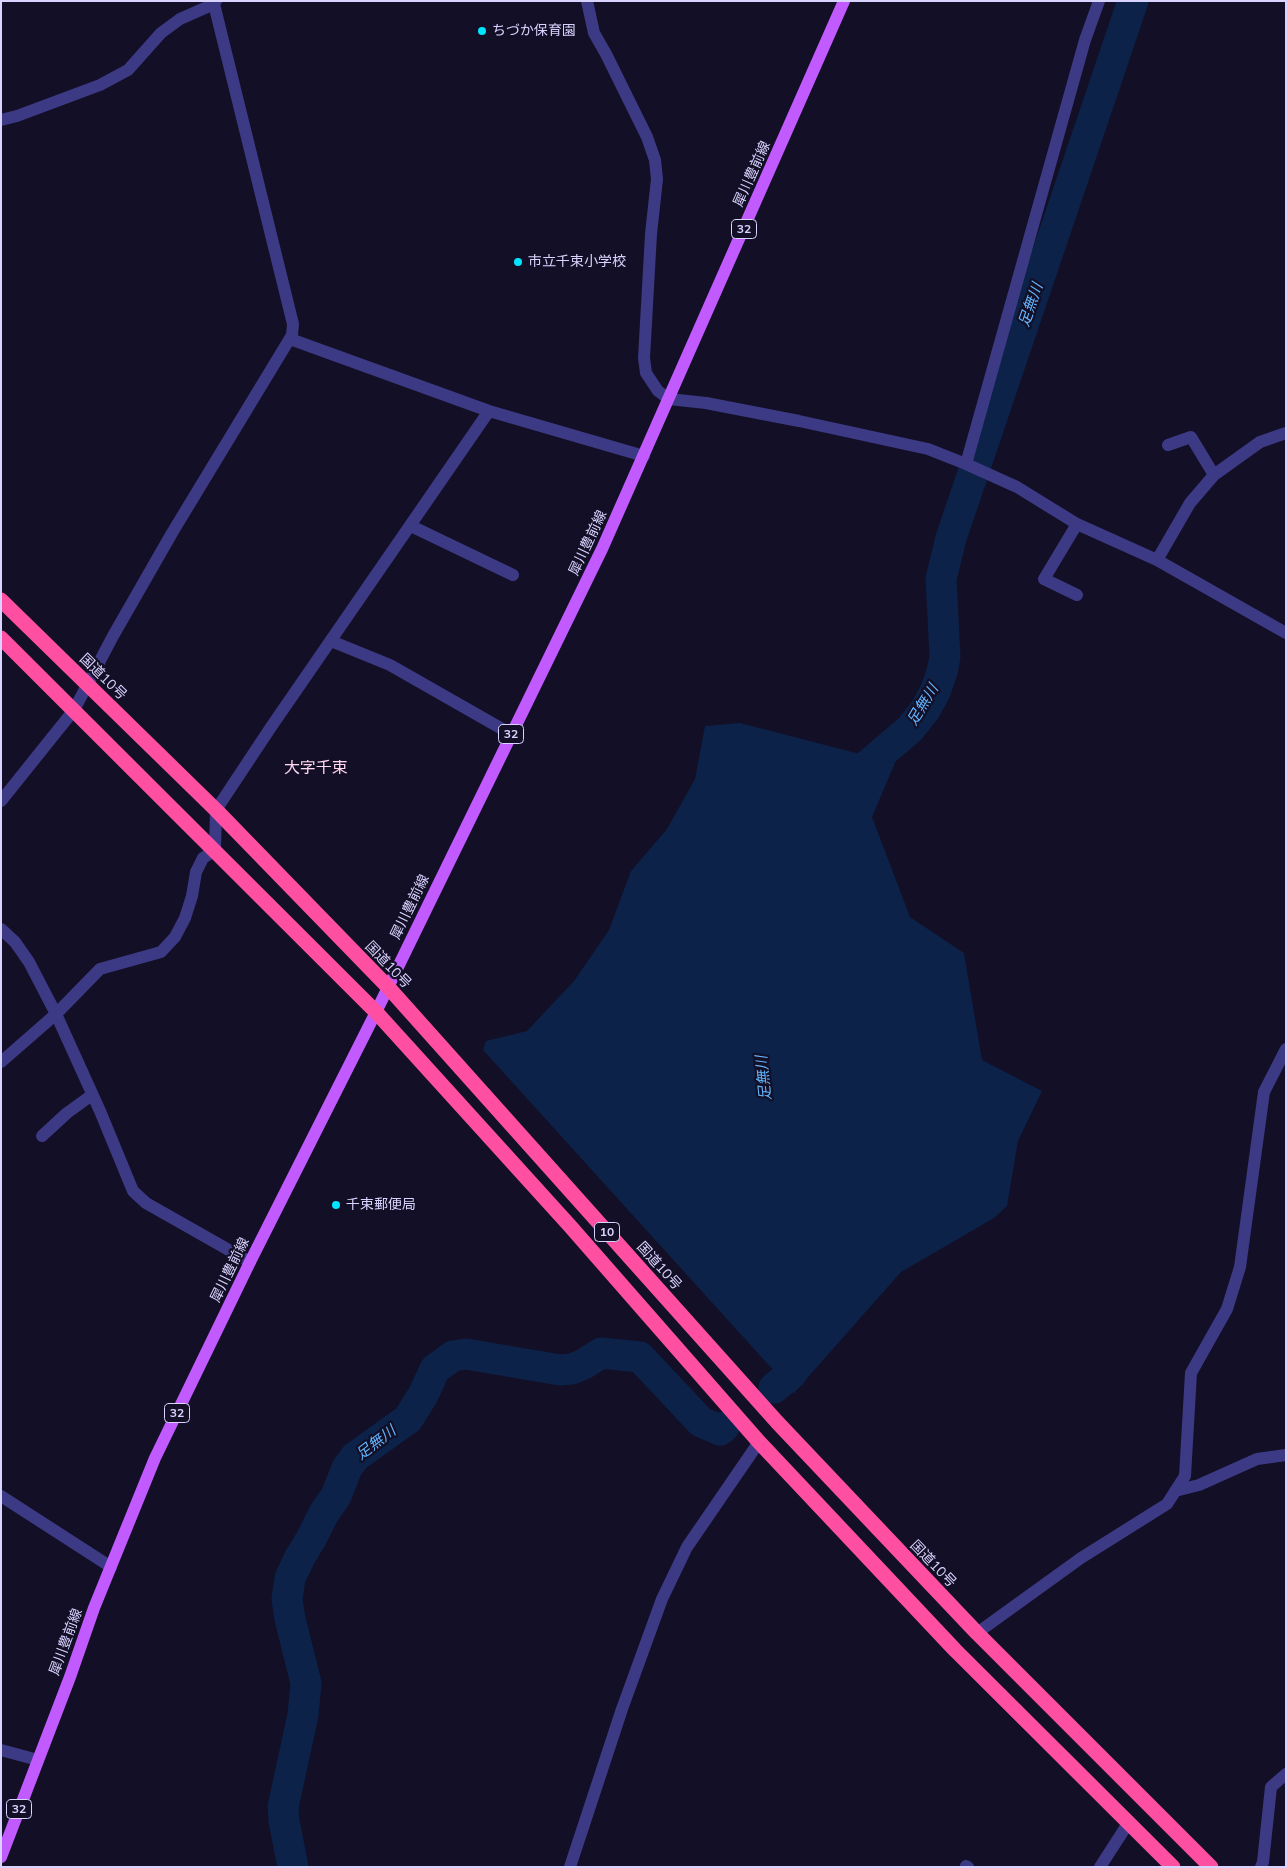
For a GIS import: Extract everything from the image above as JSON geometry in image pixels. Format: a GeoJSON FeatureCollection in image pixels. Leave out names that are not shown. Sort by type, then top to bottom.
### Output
{"type":"FeatureCollection","features":[{"type":"Feature","properties":{"kind":"highway","name":"国道10号"},"geometry":{"type":"LineString","coordinates":[[1,600],[216,810],[388,987],[777,1422],[977,1633],[1211,1867]]}},
{"type":"Feature","properties":{"kind":"highway","name":"10"},"geometry":{"type":"LineString","coordinates":[[1,638],[376,1012],[570,1226],[759,1442],[955,1650],[1173,1867]]}},
{"type":"Feature","properties":{"kind":"main road","name":"犀川豊前線"},"geometry":{"type":"LineString","coordinates":[[1,1857],[111,1567],[155,1458],[250,1262],[376,1012],[602,549],[844,1]]}},
{"type":"Feature","properties":{"kind":"street"},"geometry":{"type":"LineString","coordinates":[[587,1],[594,33],[647,137],[655,160],[657,178],[651,234],[644,358],[646,373],[658,391],[669,400],[706,403],[799,421],[928,450],[966,464],[1017,487],[1077,524],[1157,560],[1286,633]]}},
{"type":"Feature","properties":{"kind":"street"},"geometry":{"type":"LineString","coordinates":[[966,464],[1085,40],[1099,1]]}},
{"type":"Feature","properties":{"kind":"street"},"geometry":{"type":"LineString","coordinates":[[1,120],[17,116],[100,85],[128,70],[161,33],[180,19],[215,3],[292,324],[290,339],[172,533],[74,710],[1,801]]}},
{"type":"Feature","properties":{"kind":"street"},"geometry":{"type":"LineString","coordinates":[[290,339],[489,411],[644,456]]}},
{"type":"Feature","properties":{"kind":"street"},"geometry":{"type":"LineString","coordinates":[[1,1062],[56,1014],[100,968],[160,952],[175,937],[185,918],[192,896],[196,872],[203,858],[215,850],[216,810],[271,726],[331,642],[489,411]]}},
{"type":"Feature","properties":{"kind":"street"},"geometry":{"type":"LineString","coordinates":[[1157,560],[1190,504],[1214,475],[1260,442],[1286,433]]}},
{"type":"Feature","properties":{"kind":"street"},"geometry":{"type":"LineString","coordinates":[[1168,445],[1191,437],[1214,475]]}},
{"type":"Feature","properties":{"kind":"street"},"geometry":{"type":"LineString","coordinates":[[1077,524],[1044,579],[1077,595]]}},
{"type":"Feature","properties":{"kind":"street"},"geometry":{"type":"LineString","coordinates":[[411,526],[513,576]]}},
{"type":"Feature","properties":{"kind":"street"},"geometry":{"type":"LineString","coordinates":[[331,642],[390,665],[511,734]]}},
{"type":"Feature","properties":{"kind":"street"},"geometry":{"type":"LineString","coordinates":[[1,929],[15,942],[29,962],[56,1014],[133,1191],[146,1203],[250,1262]]}},
{"type":"Feature","properties":{"kind":"street"},"geometry":{"type":"LineString","coordinates":[[977,1633],[1081,1558],[1167,1504],[1185,1476],[1191,1373],[1227,1309],[1240,1267],[1264,1092],[1286,1049]]}},
{"type":"Feature","properties":{"kind":"street"},"geometry":{"type":"LineString","coordinates":[[42,1136],[67,1113],[92,1095]]}},
{"type":"Feature","properties":{"kind":"street"},"geometry":{"type":"LineString","coordinates":[[570,1867],[624,1700],[662,1599],[687,1547],[759,1442]]}},
{"type":"Feature","properties":{"kind":"street"},"geometry":{"type":"LineString","coordinates":[[1175,1491],[1199,1485],[1257,1459],[1286,1455]]}},
{"type":"Feature","properties":{"kind":"street"},"geometry":{"type":"LineString","coordinates":[[1,1496],[111,1567]]}},
{"type":"Feature","properties":{"kind":"street"},"geometry":{"type":"LineString","coordinates":[[1,1750],[38,1760]]}},
{"type":"Feature","properties":{"kind":"street"},"geometry":{"type":"LineString","coordinates":[[1260,1867],[1263,1862],[1271,1787],[1286,1774]]}},
{"type":"Feature","properties":{"kind":"street"},"geometry":{"type":"LineString","coordinates":[[1100,1867],[1128,1822]]}},
{"type":"Feature","properties":{"kind":"water"},"geometry":{"type":"Polygon","coordinates":[[[740,723],[895,763],[872,817],[910,917],[964,953],[982,1060],[1042,1091],[1018,1141],[1007,1206],[994,1218],[901,1272],[794,1393],[483,1050],[486,1041],[527,1031],[574,981],[609,930],[631,871],[667,829],[695,779],[705,726],[740,723]]]}},
{"type":"Feature","properties":{"kind":"waterway","name":"足無川"},"geometry":{"type":"LineString","coordinates":[[847,790],[856,775],[910,729],[925,710],[935,692],[945,657],[941,579],[951,538],[1133,1]]}},
{"type":"Feature","properties":{"kind":"waterway","name":"足無川"},"geometry":{"type":"LineString","coordinates":[[774,1388],[792,1373],[789,1342]]}},
{"type":"Feature","properties":{"kind":"waterway","name":"足無川"},"geometry":{"type":"LineString","coordinates":[[293,1867],[283,1807],[303,1715],[306,1683],[290,1619],[287,1599],[290,1578],[324,1513],[336,1496],[347,1468],[355,1457],[408,1419],[423,1395],[435,1369],[453,1356],[466,1354],[560,1370],[572,1369],[601,1353],[640,1357],[701,1422],[720,1430],[724,1427]]}},
{"type":"Feature","properties":{"kind":"place","name":"ちづか保育園"},"geometry":{"type":"Point","coordinates":[482,31]}},
{"type":"Feature","properties":{"kind":"place","name":"市立千束小学校"},"geometry":{"type":"Point","coordinates":[518,262]}},
{"type":"Feature","properties":{"kind":"place","name":"千束郵便局"},"geometry":{"type":"Point","coordinates":[336,1205]}},
{"type":"Feature","properties":{"kind":"district","name":"大字千束"},"geometry":{"type":"Point","coordinates":[316,768]}}]}
